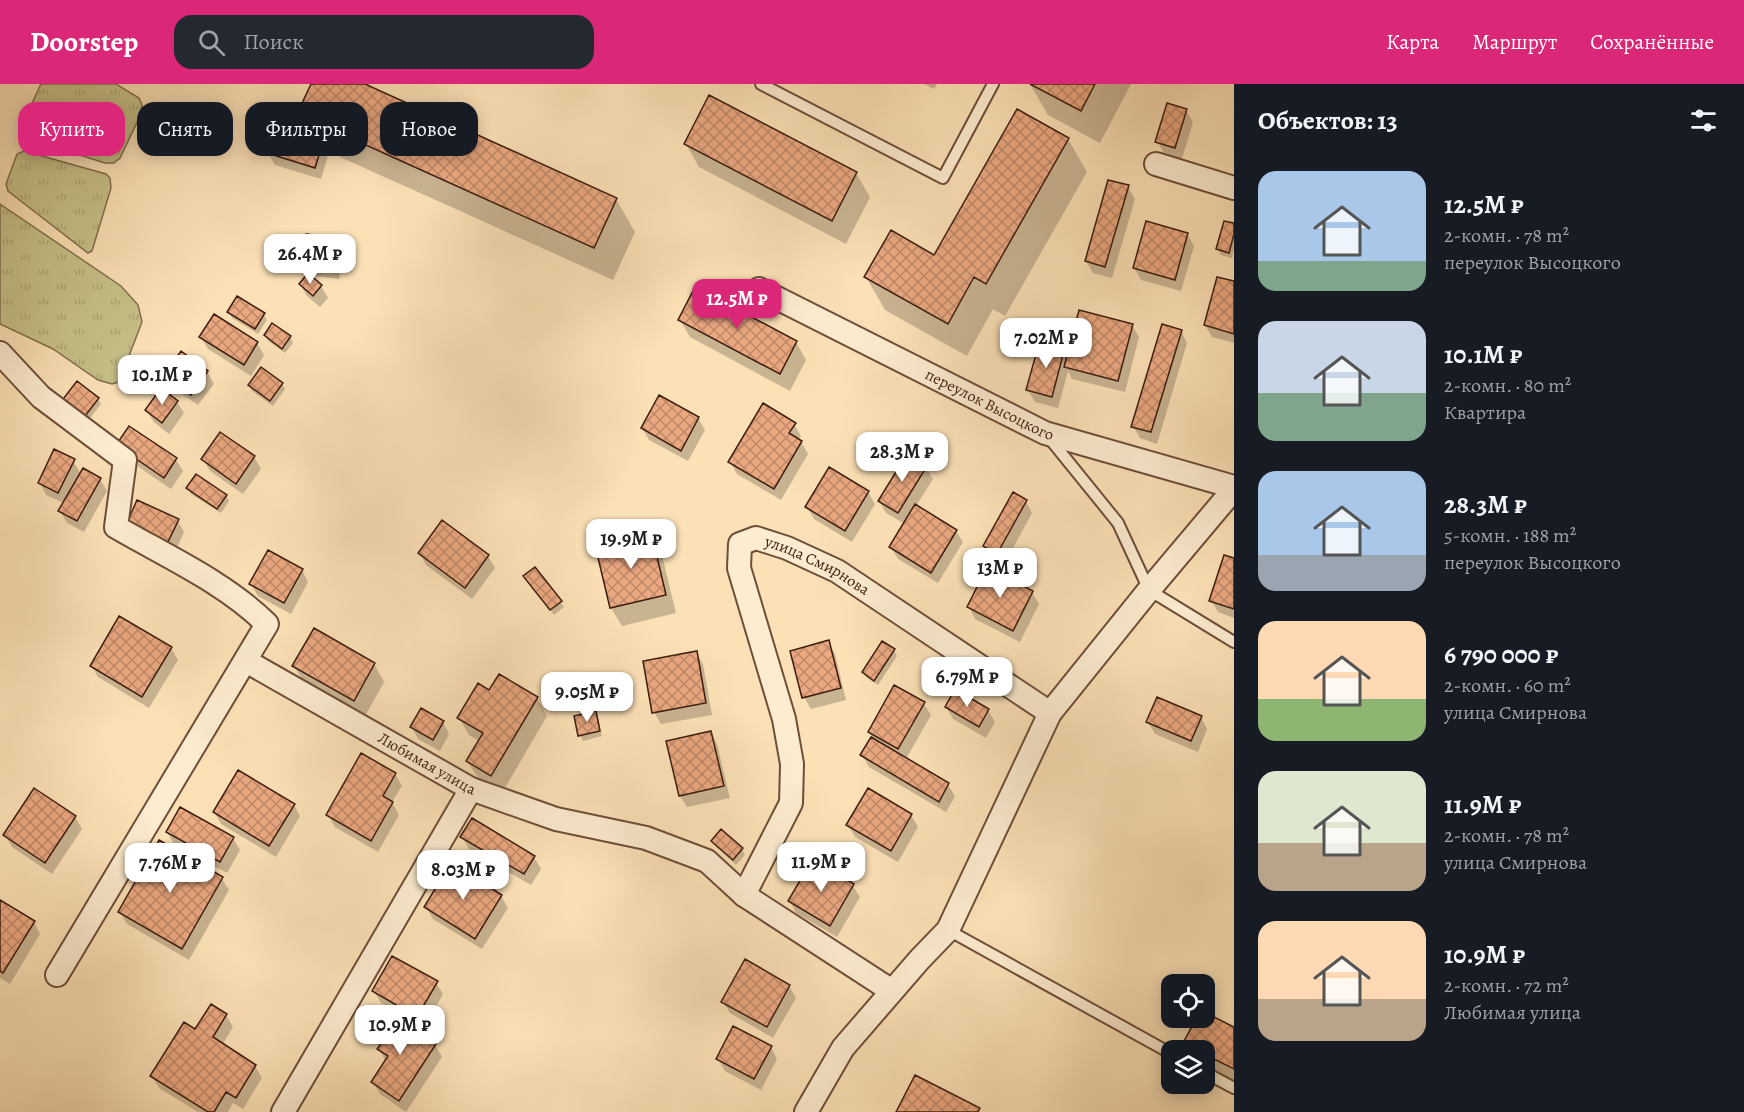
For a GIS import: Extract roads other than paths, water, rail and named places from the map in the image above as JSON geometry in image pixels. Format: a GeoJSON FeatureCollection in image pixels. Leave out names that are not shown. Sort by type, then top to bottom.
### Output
{"type":"FeatureCollection","features":[{"type":"Feature","properties":{"kind":"street"},"geometry":{"type":"LineString","coordinates":[[1156,164],[1234,188]]}},
{"type":"Feature","properties":{"kind":"street","name":"переулок Высоцкого"},"geometry":{"type":"LineString","coordinates":[[759,289],[1045,433],[1234,488]]}},
{"type":"Feature","properties":{"kind":"street"},"geometry":{"type":"LineString","coordinates":[[0,353],[41,397],[125,460],[116,527],[199,574],[250,607],[267,624],[57,975]]}},
{"type":"Feature","properties":{"kind":"street"},"geometry":{"type":"LineString","coordinates":[[806,1112],[843,1048],[948,930],[1050,713],[1234,488]]}},
{"type":"Feature","properties":{"kind":"street","name":"улица Смирнова"},"geometry":{"type":"LineString","coordinates":[[744,895],[791,803],[792,764],[784,719],[739,568],[740,544],[756,538],[787,548],[837,571],[1050,713]]}},
{"type":"Feature","properties":{"kind":"street","name":"Любимая улица"},"geometry":{"type":"LineString","coordinates":[[246,661],[471,789],[283,1112]]}},
{"type":"Feature","properties":{"kind":"street"},"geometry":{"type":"LineString","coordinates":[[471,789],[556,819],[646,838],[707,861],[744,895],[892,991]]}},
{"type":"Feature","properties":{"kind":"lane"},"geometry":{"type":"LineString","coordinates":[[761,84],[944,178],[993,84]]}},
{"type":"Feature","properties":{"kind":"lane"},"geometry":{"type":"LineString","coordinates":[[1045,433],[1118,523],[1149,590],[1234,642]]}},
{"type":"Feature","properties":{"kind":"lane"},"geometry":{"type":"LineString","coordinates":[[948,930],[1161,1048]]}},
{"type":"Feature","properties":{"kind":"lane"},"geometry":{"type":"LineString","coordinates":[[1215,1078],[1234,1088]]}}]}
